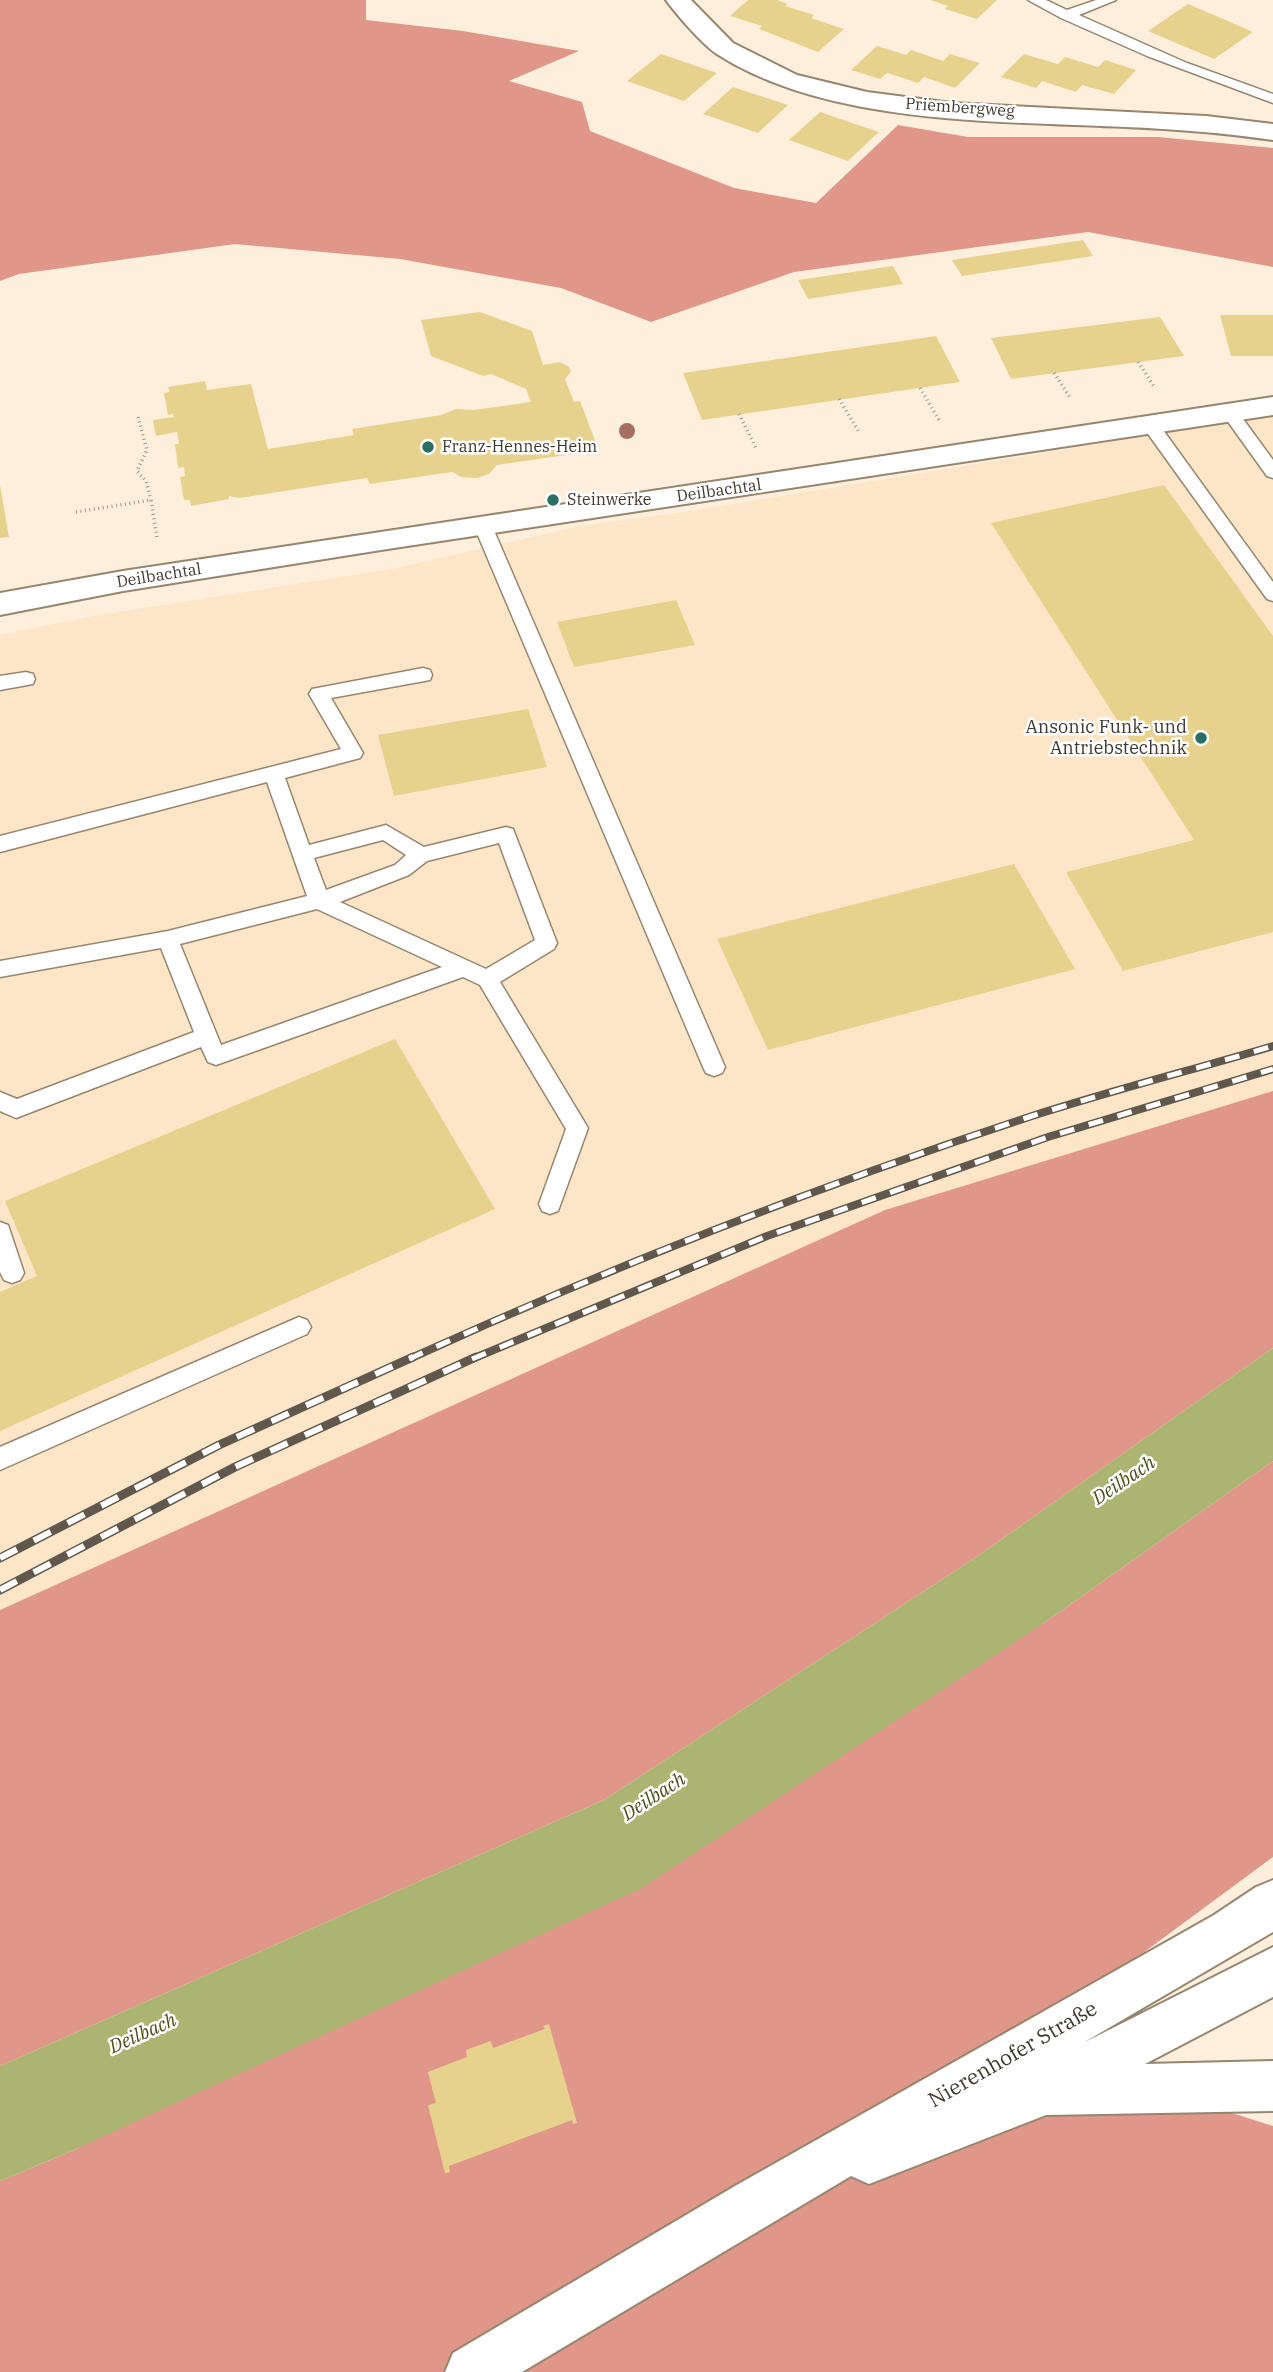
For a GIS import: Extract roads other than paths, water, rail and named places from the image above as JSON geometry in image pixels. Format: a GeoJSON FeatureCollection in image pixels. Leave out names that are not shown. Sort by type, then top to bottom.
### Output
{"type":"FeatureCollection","features":[{"type":"Feature","properties":{"kind":"street","name":"Priembergweg"},"geometry":{"type":"LineString","coordinates":[[678,0],[702,31],[724,49],[760,68],[820,89],[918,107],[1208,123],[1273,132]]}},
{"type":"Feature","properties":{"kind":"street","name":"Deilbachtal"},"geometry":{"type":"LineString","coordinates":[[0,604],[163,575],[1273,406]]}},
{"type":"Feature","properties":{"kind":"street","name":"Nierenhofer Straße"},"geometry":{"type":"LineString","coordinates":[[472,2372],[753,2204],[1231,1932],[1273,1904]]}},
{"type":"Feature","properties":{"kind":"street","name":"Nierenhofer Straße"},"geometry":{"type":"LineString","coordinates":[[753,2204],[1041,2092],[1273,1971]]}},
{"type":"Feature","properties":{"kind":"street"},"geometry":{"type":"LineString","coordinates":[[1041,2092],[1273,2086]]}},
{"type":"Feature","properties":{"kind":"lane"},"geometry":{"type":"LineString","coordinates":[[1035,0],[1221,81],[1273,99]]}},
{"type":"Feature","properties":{"kind":"lane"},"geometry":{"type":"LineString","coordinates":[[1066,15],[1108,0]]}},
{"type":"Feature","properties":{"kind":"lane"},"geometry":{"type":"LineString","coordinates":[[1229,412],[1273,472]]}},
{"type":"Feature","properties":{"kind":"lane"},"geometry":{"type":"LineString","coordinates":[[1149,423],[1273,595]]}},
{"type":"Feature","properties":{"kind":"lane"},"geometry":{"type":"LineString","coordinates":[[483,526],[714,1067]]}},
{"type":"Feature","properties":{"kind":"lane"},"geometry":{"type":"LineString","coordinates":[[0,844],[352,753],[319,694],[423,675]]}},
{"type":"Feature","properties":{"kind":"lane"},"geometry":{"type":"LineString","coordinates":[[0,683],[26,679]]}},
{"type":"Feature","properties":{"kind":"lane"},"geometry":{"type":"LineString","coordinates":[[274,773],[319,901],[486,979],[577,1128],[550,1204]]}},
{"type":"Feature","properties":{"kind":"lane"},"geometry":{"type":"LineString","coordinates":[[302,854],[386,832],[422,855]]}},
{"type":"Feature","properties":{"kind":"lane"},"geometry":{"type":"LineString","coordinates":[[0,969],[168,939],[319,901],[402,870],[422,855],[506,834],[547,943],[486,979]]}},
{"type":"Feature","properties":{"kind":"lane"},"geometry":{"type":"LineString","coordinates":[[168,939],[216,1056],[464,968]]}},
{"type":"Feature","properties":{"kind":"lane"},"geometry":{"type":"LineString","coordinates":[[0,1101],[16,1109],[206,1037]]}},
{"type":"Feature","properties":{"kind":"lane"},"geometry":{"type":"LineString","coordinates":[[0,1232],[12,1273]]}},
{"type":"Feature","properties":{"kind":"lane"},"geometry":{"type":"LineString","coordinates":[[0,1459],[299,1327]]}},
{"type":"Feature","properties":{"kind":"water","name":"Deilbach"},"geometry":{"type":"Polygon","coordinates":[[[1273,1348],[1273,1461],[1044,1623],[642,1888],[76,2149],[0,2181],[0,2066],[604,1800],[975,1558],[1273,1348]]]}},
{"type":"Feature","properties":{"kind":"railway"},"geometry":{"type":"LineString","coordinates":[[409,1359],[638,1260],[872,1171],[1059,1107],[1273,1046]]}},
{"type":"Feature","properties":{"kind":"railway"},"geometry":{"type":"LineString","coordinates":[[472,1359],[767,1236],[1048,1137],[1273,1069]]}},
{"type":"Feature","properties":{"kind":"railway"},"geometry":{"type":"LineString","coordinates":[[0,1558],[219,1445],[413,1357]]}},
{"type":"Feature","properties":{"kind":"railway"},"geometry":{"type":"LineString","coordinates":[[0,1590],[235,1467],[476,1357]]}},
{"type":"Feature","properties":{"kind":"place","name":"Franz-Hennes-Heim"},"geometry":{"type":"Point","coordinates":[428,447]}},
{"type":"Feature","properties":{"kind":"place","name":"Steinwerke"},"geometry":{"type":"Point","coordinates":[553,500]}},
{"type":"Feature","properties":{"kind":"place","name":"Ansonic Funk- und Antriebstechnik"},"geometry":{"type":"Point","coordinates":[1201,738]}}]}
